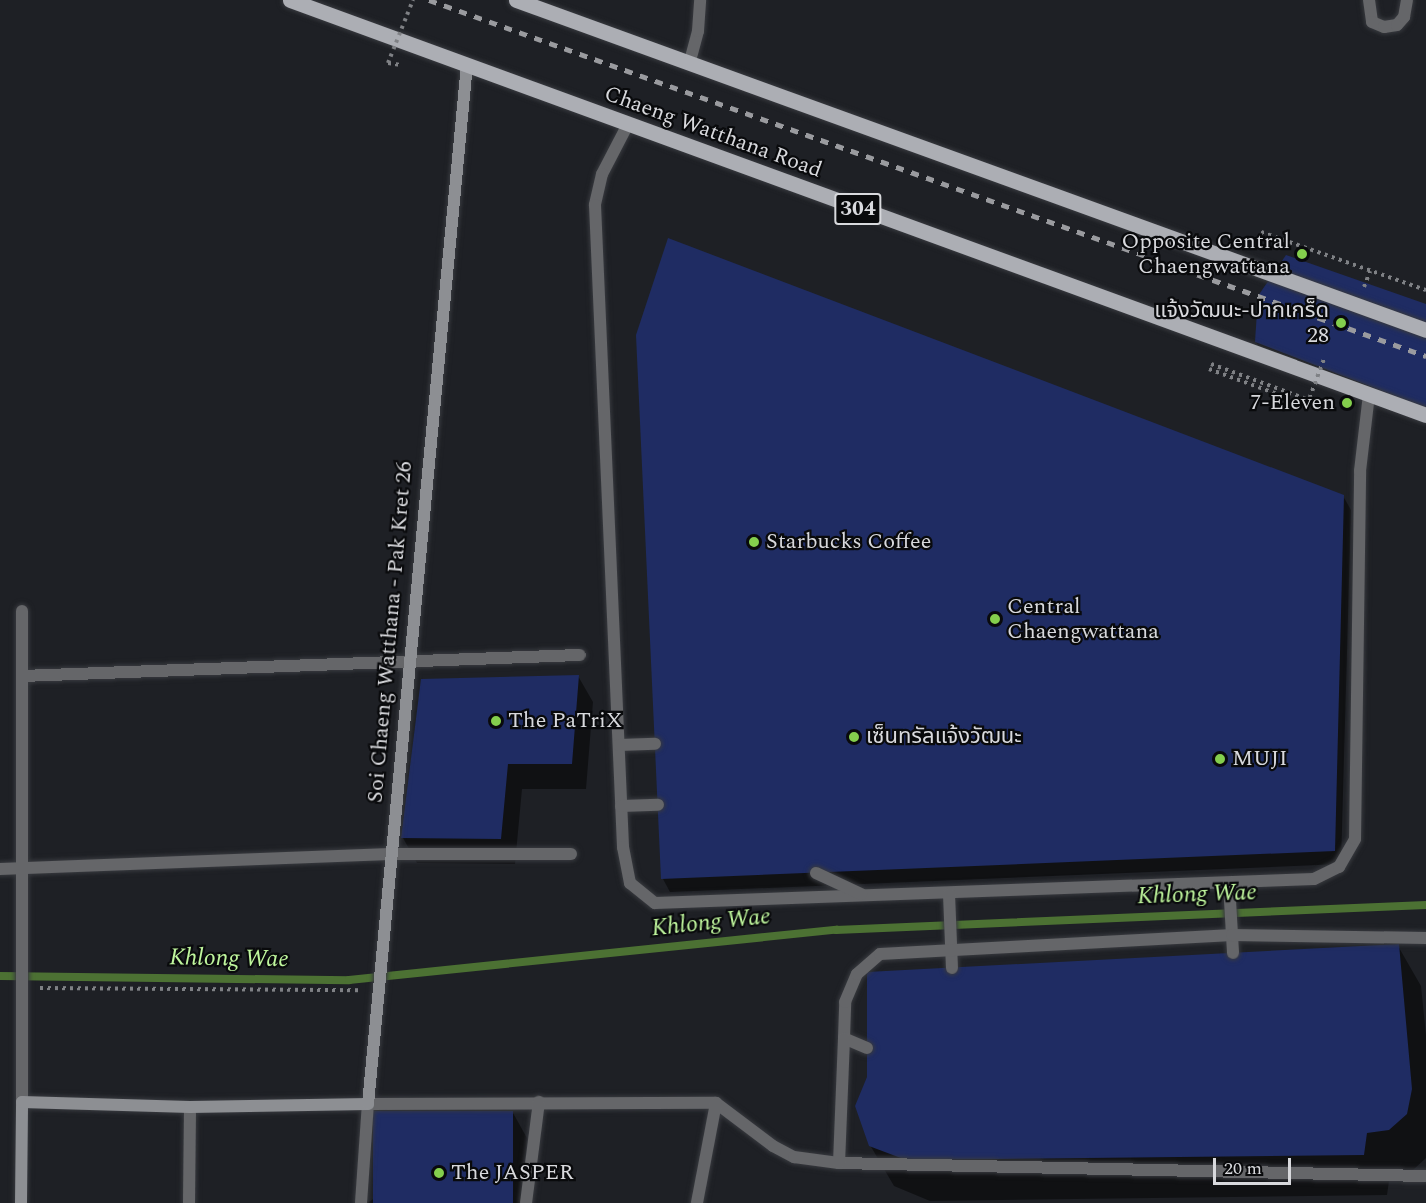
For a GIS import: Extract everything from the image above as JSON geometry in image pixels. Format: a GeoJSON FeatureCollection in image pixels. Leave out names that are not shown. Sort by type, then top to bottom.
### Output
{"type":"FeatureCollection","features":[{"type":"Feature","properties":{"kind":"main road","name":"Chaeng Watthana Road"},"geometry":{"type":"LineString","coordinates":[[290,0],[627,126],[1426,415]]}},
{"type":"Feature","properties":{"kind":"main road"},"geometry":{"type":"LineString","coordinates":[[516,0],[690,61],[1426,330]]}},
{"type":"Feature","properties":{"kind":"street"},"geometry":{"type":"LineString","coordinates":[[690,61],[698,31],[700,0]]}},
{"type":"Feature","properties":{"kind":"street"},"geometry":{"type":"LineString","coordinates":[[1369,0],[1372,22],[1384,27],[1397,25],[1404,18],[1407,0]]}},
{"type":"Feature","properties":{"kind":"street","name":"Soi Chaeng Watthana - Pak Kret 26"},"geometry":{"type":"LineString","coordinates":[[361,1203],[390,854],[467,65]]}},
{"type":"Feature","properties":{"kind":"street"},"geometry":{"type":"LineString","coordinates":[[627,126],[602,174],[595,205],[621,806],[630,883],[655,903],[1314,879],[1339,867],[1355,839],[1360,471],[1369,394]]}},
{"type":"Feature","properties":{"kind":"street"},"geometry":{"type":"LineString","coordinates":[[21,1203],[24,866],[22,611]]}},
{"type":"Feature","properties":{"kind":"street"},"geometry":{"type":"LineString","coordinates":[[22,676],[580,655]]}},
{"type":"Feature","properties":{"kind":"street"},"geometry":{"type":"LineString","coordinates":[[619,745],[655,744]]}},
{"type":"Feature","properties":{"kind":"street"},"geometry":{"type":"LineString","coordinates":[[621,806],[658,805]]}},
{"type":"Feature","properties":{"kind":"street"},"geometry":{"type":"LineString","coordinates":[[0,869],[24,866],[390,854],[571,854]]}},
{"type":"Feature","properties":{"kind":"street"},"geometry":{"type":"LineString","coordinates":[[816,873],[865,896]]}},
{"type":"Feature","properties":{"kind":"street"},"geometry":{"type":"LineString","coordinates":[[1229,883],[1233,953]]}},
{"type":"Feature","properties":{"kind":"street"},"geometry":{"type":"LineString","coordinates":[[949,894],[952,968]]}},
{"type":"Feature","properties":{"kind":"street"},"geometry":{"type":"LineString","coordinates":[[839,1163],[845,1002],[857,974],[880,954],[950,943],[1231,930],[1426,938]]}},
{"type":"Feature","properties":{"kind":"street"},"geometry":{"type":"LineString","coordinates":[[844,1038],[867,1048]]}},
{"type":"Feature","properties":{"kind":"street"},"geometry":{"type":"LineString","coordinates":[[21,1102],[190,1107],[539,1102],[716,1103],[773,1146],[794,1156],[839,1163],[1426,1176]]}},
{"type":"Feature","properties":{"kind":"street"},"geometry":{"type":"LineString","coordinates":[[526,1203],[539,1102]]}},
{"type":"Feature","properties":{"kind":"street"},"geometry":{"type":"LineString","coordinates":[[697,1203],[716,1103]]}},
{"type":"Feature","properties":{"kind":"street"},"geometry":{"type":"LineString","coordinates":[[189,1203],[190,1107]]}},
{"type":"Feature","properties":{"kind":"path"},"geometry":{"type":"LineString","coordinates":[[401,64],[388,63],[413,0]]}},
{"type":"Feature","properties":{"kind":"path"},"geometry":{"type":"LineString","coordinates":[[1261,232],[1426,290]]}},
{"type":"Feature","properties":{"kind":"path"},"geometry":{"type":"LineString","coordinates":[[1209,369],[1307,405],[1325,356]]}},
{"type":"Feature","properties":{"kind":"path"},"geometry":{"type":"LineString","coordinates":[[1211,364],[1309,400]]}},
{"type":"Feature","properties":{"kind":"path"},"geometry":{"type":"LineString","coordinates":[[23,988],[378,990]]}},
{"type":"Feature","properties":{"kind":"building","name":"Central Chaengwattana"},"geometry":{"type":"Polygon","coordinates":[[[668,238],[1344,495],[1335,851],[661,879],[636,335],[668,238]]]}},
{"type":"Feature","properties":{"kind":"building","name":"แจ้งวัฒนะ-ปากเกร็ด 28"},"geometry":{"type":"Polygon","coordinates":[[[1286,255],[1426,304],[1426,408],[1255,342],[1258,296],[1286,255]]]}},
{"type":"Feature","properties":{"kind":"building","name":"The PaTriX"},"geometry":{"type":"Polygon","coordinates":[[[579,675],[572,764],[508,764],[501,839],[401,838],[421,679],[579,675]]]}},
{"type":"Feature","properties":{"kind":"building"},"geometry":{"type":"Polygon","coordinates":[[[1399,944],[1412,1089],[1407,1114],[1389,1130],[1367,1133],[1364,1155],[906,1160],[869,1146],[855,1106],[867,1077],[867,972],[1399,944]]]}},
{"type":"Feature","properties":{"kind":"building","name":"The JASPER"},"geometry":{"type":"Polygon","coordinates":[[[373,1111],[513,1111],[513,1203],[373,1203],[373,1111]]]}},
{"type":"Feature","properties":{"kind":"waterway","name":"Khlong Wae"},"geometry":{"type":"LineString","coordinates":[[0,976],[349,980],[836,930],[1426,905]]}},
{"type":"Feature","properties":{"kind":"railway"},"geometry":{"type":"LineString","coordinates":[[429,0],[1426,356]]}},
{"type":"Feature","properties":{"kind":"place","name":"Opposite Central Chaengwattana"},"geometry":{"type":"Point","coordinates":[1302,254]}},
{"type":"Feature","properties":{"kind":"place","name":"แจ้งวัฒนะ-ปากเกร็ด 28"},"geometry":{"type":"Point","coordinates":[1341,323]}},
{"type":"Feature","properties":{"kind":"place","name":"7-Eleven"},"geometry":{"type":"Point","coordinates":[1347,403]}},
{"type":"Feature","properties":{"kind":"place","name":"Starbucks Coffee"},"geometry":{"type":"Point","coordinates":[754,542]}},
{"type":"Feature","properties":{"kind":"place","name":"Central Chaengwattana"},"geometry":{"type":"Point","coordinates":[995,619]}},
{"type":"Feature","properties":{"kind":"place","name":"The PaTriX"},"geometry":{"type":"Point","coordinates":[496,721]}},
{"type":"Feature","properties":{"kind":"place","name":"เซ็นทรัลแจ้งวัฒนะ"},"geometry":{"type":"Point","coordinates":[854,737]}},
{"type":"Feature","properties":{"kind":"place","name":"MUJI"},"geometry":{"type":"Point","coordinates":[1220,759]}},
{"type":"Feature","properties":{"kind":"place","name":"The JASPER"},"geometry":{"type":"Point","coordinates":[439,1173]}}]}
